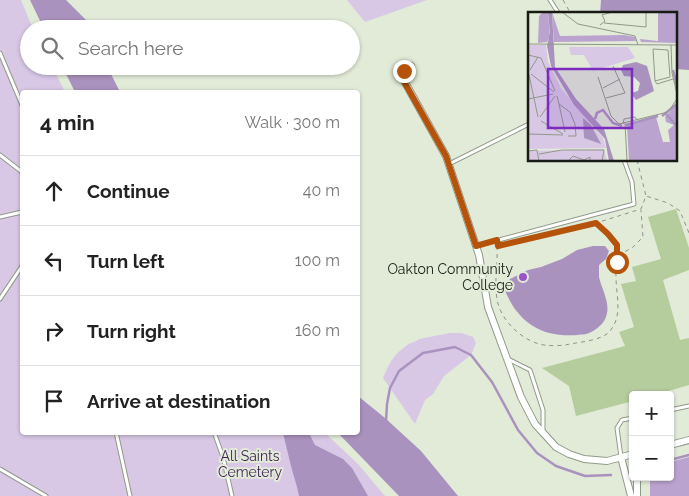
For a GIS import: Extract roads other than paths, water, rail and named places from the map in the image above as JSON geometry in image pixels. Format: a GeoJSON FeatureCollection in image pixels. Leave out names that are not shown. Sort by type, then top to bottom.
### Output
{"type":"FeatureCollection","features":[{"type":"Feature","properties":{"kind":"street"},"geometry":{"type":"LineString","coordinates":[[410,66],[404,71],[402,77],[446,156],[479,255],[488,307],[521,397],[535,424],[543,435],[556,447],[584,459],[607,460],[629,455]]}},
{"type":"Feature","properties":{"kind":"street"},"geometry":{"type":"LineString","coordinates":[[674,444],[689,440]]}},
{"type":"Feature","properties":{"kind":"street"},"geometry":{"type":"LineString","coordinates":[[621,457],[632,496]]}},
{"type":"Feature","properties":{"kind":"street"},"geometry":{"type":"LineString","coordinates":[[637,481],[637,496]]}},
{"type":"Feature","properties":{"kind":"lane"},"geometry":{"type":"LineString","coordinates":[[550,0],[558,12]]}},
{"type":"Feature","properties":{"kind":"lane"},"geometry":{"type":"LineString","coordinates":[[0,52],[20,100]]}},
{"type":"Feature","properties":{"kind":"lane"},"geometry":{"type":"LineString","coordinates":[[448,164],[528,124]]}},
{"type":"Feature","properties":{"kind":"lane"},"geometry":{"type":"LineString","coordinates":[[0,155],[20,170]]}},
{"type":"Feature","properties":{"kind":"lane"},"geometry":{"type":"LineString","coordinates":[[476,246],[634,204],[632,182],[624,161]]}},
{"type":"Feature","properties":{"kind":"lane"},"geometry":{"type":"LineString","coordinates":[[0,217],[20,212]]}},
{"type":"Feature","properties":{"kind":"lane"},"geometry":{"type":"LineString","coordinates":[[0,299],[20,269]]}},
{"type":"Feature","properties":{"kind":"lane"},"geometry":{"type":"LineString","coordinates":[[508,359],[530,370],[543,410],[543,435]]}},
{"type":"Feature","properties":{"kind":"lane"},"geometry":{"type":"LineString","coordinates":[[674,409],[689,406]]}},
{"type":"Feature","properties":{"kind":"lane"},"geometry":{"type":"LineString","coordinates":[[621,457],[617,428],[622,420],[629,419]]}},
{"type":"Feature","properties":{"kind":"lane"},"geometry":{"type":"LineString","coordinates":[[117,435],[130,496]]}},
{"type":"Feature","properties":{"kind":"lane"},"geometry":{"type":"LineString","coordinates":[[215,435],[232,496]]}},
{"type":"Feature","properties":{"kind":"lane"},"geometry":{"type":"LineString","coordinates":[[0,469],[46,496]]}},
{"type":"Feature","properties":{"kind":"waterway"},"geometry":{"type":"LineString","coordinates":[[386,421],[390,388],[399,371],[423,353],[455,347],[471,355],[492,382],[518,430],[537,453],[556,466],[585,476],[611,475]]}},
{"type":"Feature","properties":{"kind":"waterway"},"geometry":{"type":"LineString","coordinates":[[674,459],[689,455]]}},
{"type":"Feature","properties":{"kind":"place","name":"Oakton Community College"},"geometry":{"type":"Point","coordinates":[523,277]}},
{"type":"Feature","properties":{"kind":"park label","name":"All Saints Cemetery"},"geometry":{"type":"Point","coordinates":[250,464]}}]}
